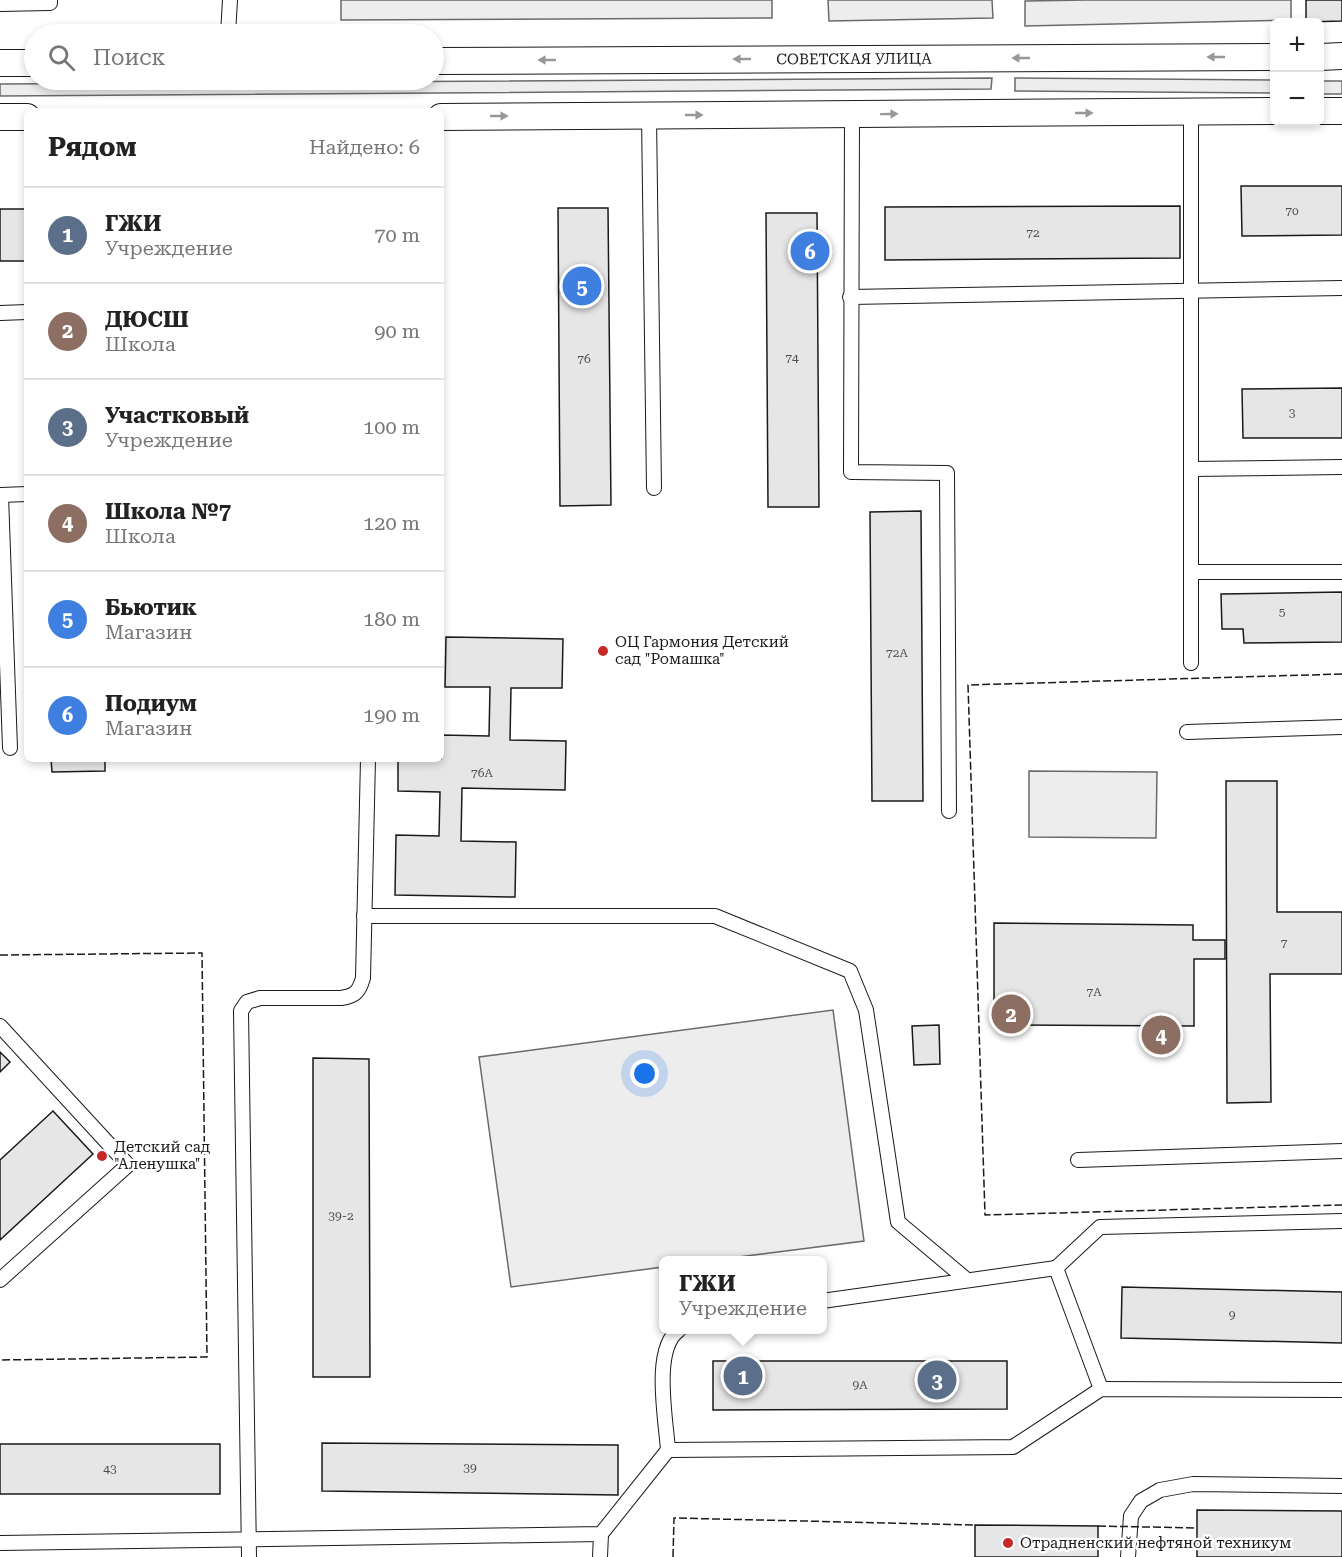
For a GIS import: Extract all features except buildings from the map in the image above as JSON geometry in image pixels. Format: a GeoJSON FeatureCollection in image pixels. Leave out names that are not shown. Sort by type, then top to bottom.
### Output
{"type":"FeatureCollection","features":[{"type":"Feature","properties":{"kind":"street","name":"СОВЕТСКАЯ УЛИЦА"},"geometry":{"type":"LineString","coordinates":[[444,61],[1270,57]]}},
{"type":"Feature","properties":{"kind":"street"},"geometry":{"type":"LineString","coordinates":[[1324,57],[1342,57]]}},
{"type":"Feature","properties":{"kind":"street"},"geometry":{"type":"LineString","coordinates":[[0,63],[24,63]]}},
{"type":"Feature","properties":{"kind":"street"},"geometry":{"type":"LineString","coordinates":[[444,117],[1270,111]]}},
{"type":"Feature","properties":{"kind":"street"},"geometry":{"type":"LineString","coordinates":[[1324,111],[1342,111]]}},
{"type":"Feature","properties":{"kind":"street"},"geometry":{"type":"LineString","coordinates":[[0,117],[24,117]]}},
{"type":"Feature","properties":{"kind":"lane"},"geometry":{"type":"LineString","coordinates":[[0,4],[50,3],[50,0]]}},
{"type":"Feature","properties":{"kind":"lane"},"geometry":{"type":"LineString","coordinates":[[229,24],[230,0]]}},
{"type":"Feature","properties":{"kind":"lane"},"geometry":{"type":"LineString","coordinates":[[1191,112],[1191,663]]}},
{"type":"Feature","properties":{"kind":"lane"},"geometry":{"type":"LineString","coordinates":[[852,115],[851,472],[946,473],[949,810]]}},
{"type":"Feature","properties":{"kind":"lane"},"geometry":{"type":"LineString","coordinates":[[649,116],[654,488]]}},
{"type":"Feature","properties":{"kind":"lane"},"geometry":{"type":"LineString","coordinates":[[850,297],[1342,288]]}},
{"type":"Feature","properties":{"kind":"lane"},"geometry":{"type":"LineString","coordinates":[[0,313],[24,312]]}},
{"type":"Feature","properties":{"kind":"lane"},"geometry":{"type":"LineString","coordinates":[[1191,469],[1342,467]]}},
{"type":"Feature","properties":{"kind":"lane"},"geometry":{"type":"LineString","coordinates":[[10,748],[1,495],[24,494]]}},
{"type":"Feature","properties":{"kind":"lane"},"geometry":{"type":"LineString","coordinates":[[1191,572],[1342,572]]}},
{"type":"Feature","properties":{"kind":"lane"},"geometry":{"type":"LineString","coordinates":[[1187,732],[1342,727]]}},
{"type":"Feature","properties":{"kind":"lane"},"geometry":{"type":"LineString","coordinates":[[249,1557],[241,1011],[248,1002],[260,998],[353,996],[360,989],[363,978],[368,762]]}},
{"type":"Feature","properties":{"kind":"lane"},"geometry":{"type":"LineString","coordinates":[[364,916],[715,916],[850,971],[866,1010],[898,1222],[967,1280]]}},
{"type":"Feature","properties":{"kind":"lane"},"geometry":{"type":"LineString","coordinates":[[0,1026],[128,1165],[0,1280]]}},
{"type":"Feature","properties":{"kind":"lane"},"geometry":{"type":"LineString","coordinates":[[1078,1160],[1342,1151]]}},
{"type":"Feature","properties":{"kind":"lane"},"geometry":{"type":"LineString","coordinates":[[827,1300],[1056,1268],[1100,1227],[1342,1221]]}},
{"type":"Feature","properties":{"kind":"lane"},"geometry":{"type":"LineString","coordinates":[[1056,1268],[1101,1389]]}},
{"type":"Feature","properties":{"kind":"lane"},"geometry":{"type":"LineString","coordinates":[[600,1557],[601,1534],[668,1450],[663,1363],[666,1347],[675,1334]]}},
{"type":"Feature","properties":{"kind":"lane"},"geometry":{"type":"LineString","coordinates":[[668,1450],[1013,1447],[1101,1389],[1342,1390]]}},
{"type":"Feature","properties":{"kind":"lane"},"geometry":{"type":"LineString","coordinates":[[1128,1557],[1128,1527],[1135,1508],[1148,1495],[1160,1490],[1193,1484],[1342,1486]]}},
{"type":"Feature","properties":{"kind":"lane"},"geometry":{"type":"LineString","coordinates":[[0,1543],[601,1534]]}},
{"type":"Feature","properties":{"kind":"shaded area"},"geometry":{"type":"Polygon","coordinates":[[[341,0],[772,0],[772,18],[341,20],[341,0]]]}},
{"type":"Feature","properties":{"kind":"shaded area"},"geometry":{"type":"Polygon","coordinates":[[[828,0],[992,0],[993,18],[829,21],[828,0]]]}},
{"type":"Feature","properties":{"kind":"shaded area"},"geometry":{"type":"Polygon","coordinates":[[[1291,0],[1291,18],[1270,18],[1270,20],[1025,26],[1025,1],[1291,0]]]}},
{"type":"Feature","properties":{"kind":"shaded area"},"geometry":{"type":"Polygon","coordinates":[[[992,78],[991,89],[0,96],[0,84],[24,84],[24,90],[444,90],[444,81],[992,78]]]}},
{"type":"Feature","properties":{"kind":"shaded area"},"geometry":{"type":"Polygon","coordinates":[[[1015,78],[1270,80],[1270,93],[1015,91],[1015,78]]]}},
{"type":"Feature","properties":{"kind":"shaded area"},"geometry":{"type":"Polygon","coordinates":[[[1324,81],[1342,81],[1342,94],[1324,94],[1324,81]]]}},
{"type":"Feature","properties":{"kind":"shaded area"},"geometry":{"type":"Polygon","coordinates":[[[1029,771],[1157,772],[1156,838],[1029,837],[1029,771]]]}},
{"type":"Feature","properties":{"kind":"shaded area"},"geometry":{"type":"Polygon","coordinates":[[[833,1010],[864,1241],[746,1256],[659,1256],[659,1268],[511,1287],[479,1057],[833,1010]]]}},
{"type":"Feature","properties":{"kind":"fence"},"geometry":{"type":"LineString","coordinates":[[1342,674],[968,685],[985,1215],[1342,1205]]}},
{"type":"Feature","properties":{"kind":"fence"},"geometry":{"type":"LineString","coordinates":[[0,955],[202,953],[207,1357],[0,1360]]}},
{"type":"Feature","properties":{"kind":"fence"},"geometry":{"type":"LineString","coordinates":[[673,1557],[674,1518],[975,1525]]}},
{"type":"Feature","properties":{"kind":"fence"},"geometry":{"type":"LineString","coordinates":[[1098,1526],[1197,1528]]}},
{"type":"Feature","properties":{"kind":"place","name":"Подиум"},"geometry":{"type":"Point","coordinates":[810,251]}},
{"type":"Feature","properties":{"kind":"place","name":"Бьютик"},"geometry":{"type":"Point","coordinates":[582,286]}},
{"type":"Feature","properties":{"kind":"place","name":"ОЦ Гармония Детский сад \"Ромашка\""},"geometry":{"type":"Point","coordinates":[603,651]}},
{"type":"Feature","properties":{"kind":"place","name":"ДЮСШ"},"geometry":{"type":"Point","coordinates":[1011,1014]}},
{"type":"Feature","properties":{"kind":"place","name":"Школа №7"},"geometry":{"type":"Point","coordinates":[1161,1035]}},
{"type":"Feature","properties":{"kind":"place","name":"Детский сад \"Аленушка\""},"geometry":{"type":"Point","coordinates":[102,1156]}},
{"type":"Feature","properties":{"kind":"place","name":"ГЖИ"},"geometry":{"type":"Point","coordinates":[743,1376]}},
{"type":"Feature","properties":{"kind":"place","name":"Участковый"},"geometry":{"type":"Point","coordinates":[937,1380]}},
{"type":"Feature","properties":{"kind":"place","name":"Отрадненский нефтяной техникум"},"geometry":{"type":"Point","coordinates":[1008,1543]}}]}
